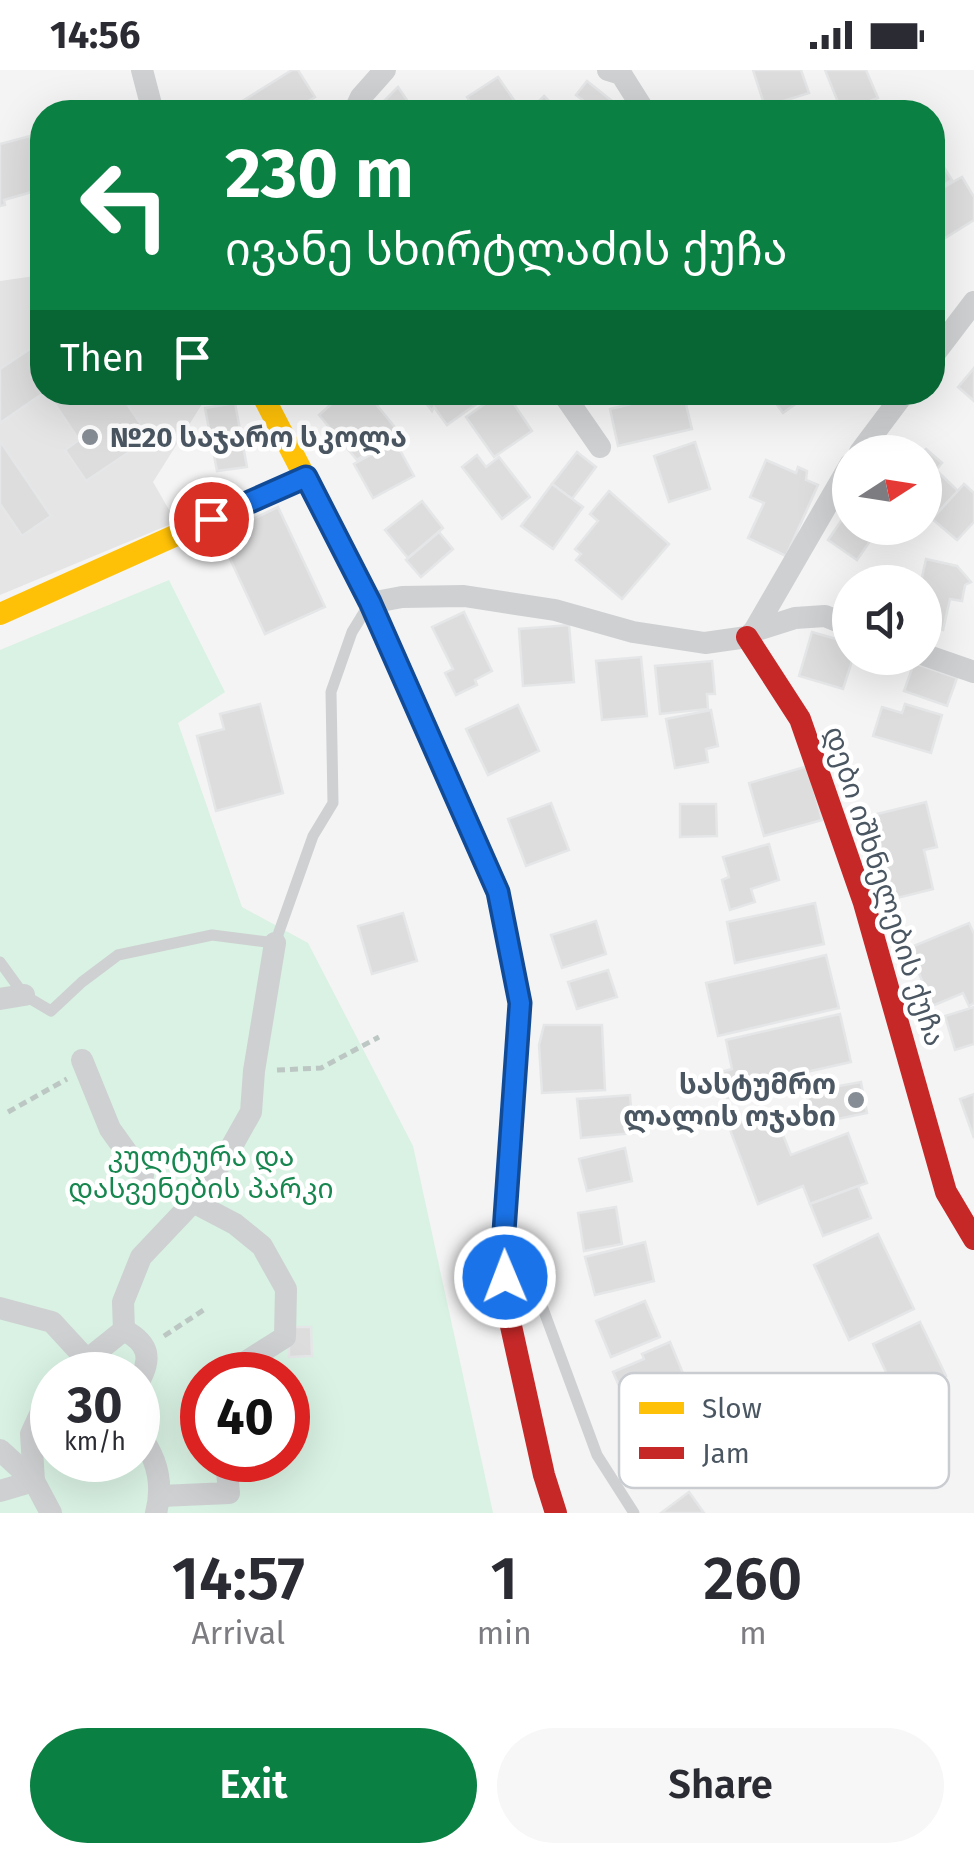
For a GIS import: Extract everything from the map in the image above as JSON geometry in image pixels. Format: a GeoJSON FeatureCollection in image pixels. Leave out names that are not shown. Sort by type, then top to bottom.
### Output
{"type":"FeatureCollection","features":[{"type":"Feature","properties":{"kind":"street"},"geometry":{"type":"LineString","coordinates":[[142,70],[150,100]]}},
{"type":"Feature","properties":{"kind":"street"},"geometry":{"type":"LineString","coordinates":[[360,100],[386,70]]}},
{"type":"Feature","properties":{"kind":"street"},"geometry":{"type":"LineString","coordinates":[[622,72],[638,100]]}},
{"type":"Feature","properties":{"kind":"street"},"geometry":{"type":"LineString","coordinates":[[945,339],[974,302]]}},
{"type":"Feature","properties":{"kind":"street"},"geometry":{"type":"LineString","coordinates":[[267,405],[370,602],[498,892],[520,1003],[503,1246],[507,1308],[556,1513]]}},
{"type":"Feature","properties":{"kind":"street"},"geometry":{"type":"LineString","coordinates":[[571,405],[600,447]]}},
{"type":"Feature","properties":{"kind":"street"},"geometry":{"type":"LineString","coordinates":[[873,435],[895,405]]}},
{"type":"Feature","properties":{"kind":"street"},"geometry":{"type":"LineString","coordinates":[[0,614],[306,477]]}},
{"type":"Feature","properties":{"kind":"street"},"geometry":{"type":"LineString","coordinates":[[750,634],[832,493]]}},
{"type":"Feature","properties":{"kind":"street"},"geometry":{"type":"LineString","coordinates":[[370,602],[464,596],[554,610],[634,632],[705,643],[750,634],[795,618],[832,619]]}},
{"type":"Feature","properties":{"kind":"street","name":"დები იშხნელების ქუჩა"},"geometry":{"type":"LineString","coordinates":[[750,634],[800,719],[864,904],[946,1192],[974,1240]]}},
{"type":"Feature","properties":{"kind":"street"},"geometry":{"type":"LineString","coordinates":[[942,660],[974,672]]}},
{"type":"Feature","properties":{"kind":"street"},"geometry":{"type":"LineString","coordinates":[[124,1330],[123,1302],[141,1258],[194,1202],[228,1154],[251,1112],[275,943]]}},
{"type":"Feature","properties":{"kind":"street"},"geometry":{"type":"LineString","coordinates":[[0,999],[24,995]]}},
{"type":"Feature","properties":{"kind":"street"},"geometry":{"type":"LineString","coordinates":[[85,1064],[110,1130],[143,1174]]}},
{"type":"Feature","properties":{"kind":"street"},"geometry":{"type":"LineString","coordinates":[[194,1202],[235,1224],[262,1246],[286,1289],[285,1337],[261,1352]]}},
{"type":"Feature","properties":{"kind":"street"},"geometry":{"type":"LineString","coordinates":[[0,1308],[52,1322],[69,1352]]}},
{"type":"Feature","properties":{"kind":"street"},"geometry":{"type":"LineString","coordinates":[[124,1330],[137,1337],[146,1352]]}},
{"type":"Feature","properties":{"kind":"street"},"geometry":{"type":"LineString","coordinates":[[97,1352],[124,1330]]}},
{"type":"Feature","properties":{"kind":"street"},"geometry":{"type":"LineString","coordinates":[[0,1450],[30,1477]]}},
{"type":"Feature","properties":{"kind":"street"},"geometry":{"type":"LineString","coordinates":[[0,1491],[31,1482]]}},
{"type":"Feature","properties":{"kind":"street"},"geometry":{"type":"LineString","coordinates":[[35,1482],[51,1513]]}},
{"type":"Feature","properties":{"kind":"street"},"geometry":{"type":"LineString","coordinates":[[158,1504],[229,1493],[228,1482]]}},
{"type":"Feature","properties":{"kind":"lane"},"geometry":{"type":"LineString","coordinates":[[0,962],[24,995],[51,1011],[118,956],[212,935],[275,943],[313,836],[333,803],[332,692],[352,632],[370,602]]}},
{"type":"Feature","properties":{"kind":"lane"},"geometry":{"type":"LineString","coordinates":[[503,1246],[542,1306],[598,1455],[634,1513]]}},
{"type":"Feature","properties":{"kind":"path"},"geometry":{"type":"LineString","coordinates":[[254,1071],[320,1068],[380,1036]]}},
{"type":"Feature","properties":{"kind":"path"},"geometry":{"type":"LineString","coordinates":[[8,1112],[85,1064]]}},
{"type":"Feature","properties":{"kind":"path"},"geometry":{"type":"LineString","coordinates":[[145,1348],[205,1309]]}},
{"type":"Feature","properties":{"kind":"shaded area","name":"№20 საჯარო სკოლა"},"geometry":{"type":"Polygon","coordinates":[[[30,277],[30,405],[201,405],[153,482],[176,522],[0,595],[0,281],[30,277]]]}},
{"type":"Feature","properties":{"kind":"green space","name":"კულტურა და დასვენების პარკი"},"geometry":{"type":"Polygon","coordinates":[[[169,580],[225,692],[178,723],[242,907],[308,943],[413,1146],[493,1513],[0,1513],[0,650],[169,580]]]}},
{"type":"Feature","properties":{"kind":"building"},"geometry":{"type":"Polygon","coordinates":[[[292,70],[298,70],[315,97],[310,100],[244,100],[292,70]]]}},
{"type":"Feature","properties":{"kind":"building"},"geometry":{"type":"Polygon","coordinates":[[[753,70],[801,70],[809,93],[787,100],[763,100],[753,70]]]}},
{"type":"Feature","properties":{"kind":"building"},"geometry":{"type":"Polygon","coordinates":[[[825,70],[866,70],[878,98],[837,100],[825,70]]]}},
{"type":"Feature","properties":{"kind":"building"},"geometry":{"type":"Polygon","coordinates":[[[498,77],[514,100],[469,100],[467,97],[498,77]]]}},
{"type":"Feature","properties":{"kind":"building"},"geometry":{"type":"Polygon","coordinates":[[[587,81],[611,100],[582,100],[576,95],[587,81]]]}},
{"type":"Feature","properties":{"kind":"building"},"geometry":{"type":"Polygon","coordinates":[[[398,87],[407,100],[385,100],[398,87]]]}},
{"type":"Feature","properties":{"kind":"building"},"geometry":{"type":"Polygon","coordinates":[[[30,136],[30,192],[4,200],[5,205],[0,206],[0,144],[30,136]]]}},
{"type":"Feature","properties":{"kind":"building"},"geometry":{"type":"Polygon","coordinates":[[[962,177],[974,197],[974,220],[945,238],[945,187],[962,177]]]}},
{"type":"Feature","properties":{"kind":"building"},"geometry":{"type":"Polygon","coordinates":[[[30,349],[30,402],[0,423],[0,369],[30,349]]]}},
{"type":"Feature","properties":{"kind":"building"},"geometry":{"type":"Polygon","coordinates":[[[974,368],[974,401],[958,387],[974,368]]]}},
{"type":"Feature","properties":{"kind":"building"},"geometry":{"type":"Polygon","coordinates":[[[56,405],[128,405],[150,438],[86,481],[65,450],[79,440],[56,405]]]}},
{"type":"Feature","properties":{"kind":"building"},"geometry":{"type":"Polygon","coordinates":[[[235,405],[247,467],[217,471],[205,408],[235,405]]]}},
{"type":"Feature","properties":{"kind":"building"},"geometry":{"type":"Polygon","coordinates":[[[330,405],[377,405],[398,431],[357,460],[319,415],[330,405]]]}},
{"type":"Feature","properties":{"kind":"building"},"geometry":{"type":"Polygon","coordinates":[[[428,405],[475,405],[447,425],[434,407],[432,411],[428,405]]]}},
{"type":"Feature","properties":{"kind":"building"},"geometry":{"type":"Polygon","coordinates":[[[483,405],[515,405],[532,431],[494,457],[466,417],[483,405]]]}},
{"type":"Feature","properties":{"kind":"building"},"geometry":{"type":"Polygon","coordinates":[[[627,405],[686,405],[692,429],[618,446],[610,409],[627,405]]]}},
{"type":"Feature","properties":{"kind":"building"},"geometry":{"type":"Polygon","coordinates":[[[777,405],[794,405],[783,413],[777,405]]]}},
{"type":"Feature","properties":{"kind":"building"},"geometry":{"type":"Polygon","coordinates":[[[0,441],[51,516],[22,536],[0,504],[0,441]]]}},
{"type":"Feature","properties":{"kind":"building"},"geometry":{"type":"Polygon","coordinates":[[[395,441],[414,476],[373,498],[354,464],[395,441]]]}},
{"type":"Feature","properties":{"kind":"building"},"geometry":{"type":"Polygon","coordinates":[[[695,442],[710,489],[669,502],[654,456],[695,442]]]}},
{"type":"Feature","properties":{"kind":"building"},"geometry":{"type":"Polygon","coordinates":[[[577,452],[596,467],[572,499],[552,484],[577,452]]]}},
{"type":"Feature","properties":{"kind":"building"},"geometry":{"type":"Polygon","coordinates":[[[477,455],[486,467],[499,457],[530,497],[502,519],[462,467],[477,455]]]}},
{"type":"Feature","properties":{"kind":"building"},"geometry":{"type":"Polygon","coordinates":[[[766,460],[796,473],[798,467],[807,471],[806,480],[818,485],[786,556],[748,538],[764,503],[750,497],[766,460]]]}},
{"type":"Feature","properties":{"kind":"building"},"geometry":{"type":"Polygon","coordinates":[[[942,476],[958,491],[942,508],[942,476]]]}},
{"type":"Feature","properties":{"kind":"building"},"geometry":{"type":"Polygon","coordinates":[[[552,484],[583,507],[553,549],[521,526],[552,484]]]}},
{"type":"Feature","properties":{"kind":"building"},"geometry":{"type":"Polygon","coordinates":[[[964,484],[974,493],[974,522],[957,540],[942,527],[942,508],[964,484]]]}},
{"type":"Feature","properties":{"kind":"building"},"geometry":{"type":"Polygon","coordinates":[[[609,491],[669,544],[622,599],[576,560],[581,554],[575,549],[598,521],[590,514],[609,491]]]}},
{"type":"Feature","properties":{"kind":"building"},"geometry":{"type":"Polygon","coordinates":[[[422,501],[443,528],[408,558],[385,530],[422,501]]]}},
{"type":"Feature","properties":{"kind":"building"},"geometry":{"type":"Polygon","coordinates":[[[278,507],[325,607],[265,634],[219,535],[278,507]]]}},
{"type":"Feature","properties":{"kind":"building"},"geometry":{"type":"Polygon","coordinates":[[[439,532],[453,549],[421,577],[406,560],[439,532]]]}},
{"type":"Feature","properties":{"kind":"building"},"geometry":{"type":"Polygon","coordinates":[[[835,545],[867,545],[857,560],[835,545]]]}},
{"type":"Feature","properties":{"kind":"building"},"geometry":{"type":"Polygon","coordinates":[[[926,559],[957,566],[971,582],[965,585],[962,601],[950,599],[943,630],[942,565],[925,565],[926,559]]]}},
{"type":"Feature","properties":{"kind":"building"},"geometry":{"type":"Polygon","coordinates":[[[464,612],[492,671],[475,680],[477,685],[456,695],[445,673],[453,669],[432,627],[464,612]]]}},
{"type":"Feature","properties":{"kind":"building"},"geometry":{"type":"Polygon","coordinates":[[[569,625],[574,682],[523,686],[519,629],[569,625]]]}},
{"type":"Feature","properties":{"kind":"building"},"geometry":{"type":"Polygon","coordinates":[[[812,632],[832,638],[832,675],[848,675],[843,689],[799,676],[812,632]]]}},
{"type":"Feature","properties":{"kind":"building"},"geometry":{"type":"Polygon","coordinates":[[[641,657],[647,716],[602,720],[596,661],[641,657]]]}},
{"type":"Feature","properties":{"kind":"building"},"geometry":{"type":"Polygon","coordinates":[[[712,661],[715,694],[707,694],[708,709],[660,714],[655,666],[712,661]]]}},
{"type":"Feature","properties":{"kind":"building"},"geometry":{"type":"Polygon","coordinates":[[[942,673],[957,678],[947,706],[904,691],[910,675],[942,673]]]}},
{"type":"Feature","properties":{"kind":"building"},"geometry":{"type":"Polygon","coordinates":[[[260,704],[283,793],[216,811],[197,736],[224,729],[220,714],[260,704]]]}},
{"type":"Feature","properties":{"kind":"building"},"geometry":{"type":"Polygon","coordinates":[[[905,704],[942,715],[931,753],[873,736],[882,707],[902,713],[905,704]]]}},
{"type":"Feature","properties":{"kind":"building"},"geometry":{"type":"Polygon","coordinates":[[[518,705],[539,751],[488,775],[466,729],[518,705]]]}},
{"type":"Feature","properties":{"kind":"building"},"geometry":{"type":"Polygon","coordinates":[[[711,710],[718,746],[706,749],[708,762],[675,768],[666,719],[711,710]]]}},
{"type":"Feature","properties":{"kind":"building"},"geometry":{"type":"Polygon","coordinates":[[[808,766],[822,820],[764,836],[749,783],[808,766]]]}},
{"type":"Feature","properties":{"kind":"building"},"geometry":{"type":"Polygon","coordinates":[[[926,802],[937,847],[924,850],[933,889],[893,899],[873,815],[926,802]]]}},
{"type":"Feature","properties":{"kind":"building"},"geometry":{"type":"Polygon","coordinates":[[[551,803],[569,850],[526,866],[508,819],[551,803]]]}},
{"type":"Feature","properties":{"kind":"building"},"geometry":{"type":"Polygon","coordinates":[[[680,804],[716,804],[717,836],[680,837],[680,804]]]}},
{"type":"Feature","properties":{"kind":"building"},"geometry":{"type":"Polygon","coordinates":[[[769,844],[779,880],[751,889],[755,902],[730,910],[722,880],[729,877],[723,857],[769,844]]]}},
{"type":"Feature","properties":{"kind":"building"},"geometry":{"type":"Polygon","coordinates":[[[815,903],[824,944],[735,963],[727,922],[815,903]]]}},
{"type":"Feature","properties":{"kind":"building"},"geometry":{"type":"Polygon","coordinates":[[[403,913],[417,961],[372,974],[358,926],[403,913]]]}},
{"type":"Feature","properties":{"kind":"building"},"geometry":{"type":"Polygon","coordinates":[[[596,921],[606,954],[562,968],[551,935],[596,921]]]}},
{"type":"Feature","properties":{"kind":"building"},"geometry":{"type":"Polygon","coordinates":[[[969,923],[974,934],[974,1003],[969,1006],[963,993],[932,1006],[909,948],[969,923]]]}},
{"type":"Feature","properties":{"kind":"building"},"geometry":{"type":"Polygon","coordinates":[[[826,955],[839,1008],[718,1036],[706,983],[826,955]]]}},
{"type":"Feature","properties":{"kind":"building"},"geometry":{"type":"Polygon","coordinates":[[[608,970],[617,997],[577,1009],[568,982],[608,970]]]}},
{"type":"Feature","properties":{"kind":"building"},"geometry":{"type":"Polygon","coordinates":[[[974,1007],[974,1044],[955,1050],[945,1016],[974,1007]]]}},
{"type":"Feature","properties":{"kind":"building"},"geometry":{"type":"Polygon","coordinates":[[[840,1014],[851,1062],[766,1081],[768,1089],[727,1098],[721,1072],[732,1069],[726,1040],[840,1014]]]}},
{"type":"Feature","properties":{"kind":"building"},"geometry":{"type":"Polygon","coordinates":[[[544,1025],[602,1025],[605,1090],[542,1093],[539,1045],[544,1025]]]}},
{"type":"Feature","properties":{"kind":"building"},"geometry":{"type":"Polygon","coordinates":[[[861,1082],[867,1113],[812,1124],[806,1092],[861,1082]]]}},
{"type":"Feature","properties":{"kind":"building"},"geometry":{"type":"Polygon","coordinates":[[[974,1094],[974,1138],[960,1099],[974,1094]]]}},
{"type":"Feature","properties":{"kind":"building"},"geometry":{"type":"Polygon","coordinates":[[[630,1095],[633,1133],[581,1138],[577,1099],[630,1095]]]}},
{"type":"Feature","properties":{"kind":"building"},"geometry":{"type":"Polygon","coordinates":[[[773,1110],[791,1155],[848,1133],[867,1183],[810,1204],[803,1186],[758,1204],[729,1127],[773,1110]]]}},
{"type":"Feature","properties":{"kind":"building"},"geometry":{"type":"Polygon","coordinates":[[[625,1148],[632,1181],[587,1191],[579,1159],[625,1148]]]}},
{"type":"Feature","properties":{"kind":"building"},"geometry":{"type":"Polygon","coordinates":[[[858,1186],[871,1218],[823,1236],[810,1204],[858,1186]]]}},
{"type":"Feature","properties":{"kind":"building"},"geometry":{"type":"Polygon","coordinates":[[[616,1207],[622,1244],[584,1251],[578,1213],[616,1207]]]}},
{"type":"Feature","properties":{"kind":"building"},"geometry":{"type":"Polygon","coordinates":[[[878,1234],[914,1309],[849,1340],[814,1265],[878,1234]]]}},
{"type":"Feature","properties":{"kind":"building"},"geometry":{"type":"Polygon","coordinates":[[[645,1242],[654,1281],[595,1295],[585,1257],[645,1242]]]}},
{"type":"Feature","properties":{"kind":"building"},"geometry":{"type":"Polygon","coordinates":[[[645,1301],[660,1337],[611,1357],[596,1321],[645,1301]]]}},
{"type":"Feature","properties":{"kind":"building"},"geometry":{"type":"Polygon","coordinates":[[[920,1322],[945,1373],[886,1373],[873,1344],[920,1322]]]}},
{"type":"Feature","properties":{"kind":"building"},"geometry":{"type":"Polygon","coordinates":[[[289,1327],[311,1327],[312,1356],[310,1352],[289,1352],[289,1327]]]}},
{"type":"Feature","properties":{"kind":"building"},"geometry":{"type":"Polygon","coordinates":[[[670,1342],[683,1373],[619,1373],[619,1386],[613,1372],[644,1359],[642,1354],[670,1342]]]}},
{"type":"Feature","properties":{"kind":"building"},"geometry":{"type":"Polygon","coordinates":[[[689,1492],[704,1513],[661,1513],[689,1492]]]}},
{"type":"Feature","properties":{"kind":"traffic: slow"},"geometry":{"type":"LineString","coordinates":[[268,405],[370,603],[497,892],[520,1003],[518,1030]]}},
{"type":"Feature","properties":{"kind":"traffic: slow"},"geometry":{"type":"LineString","coordinates":[[0,614],[306,477]]}},
{"type":"Feature","properties":{"kind":"traffic: jam"},"geometry":{"type":"LineString","coordinates":[[747,637],[800,719],[864,903],[946,1192],[974,1239]]}},
{"type":"Feature","properties":{"kind":"traffic: jam"},"geometry":{"type":"LineString","coordinates":[[518,1030],[503,1246],[507,1308],[556,1513]]}},
{"type":"Feature","properties":{"kind":"place","name":"№20 საჯარო სკოლა"},"geometry":{"type":"Point","coordinates":[90,437]}},
{"type":"Feature","properties":{"kind":"place","name":"სასტუმრო ლალის ოჯახი"},"geometry":{"type":"Point","coordinates":[856,1100]}},
{"type":"Feature","properties":{"kind":"route"},"geometry":{"type":"LineString","coordinates":[[211,519],[306,477],[370,602],[498,892],[520,1003],[503,1246],[505,1277]]}}]}
